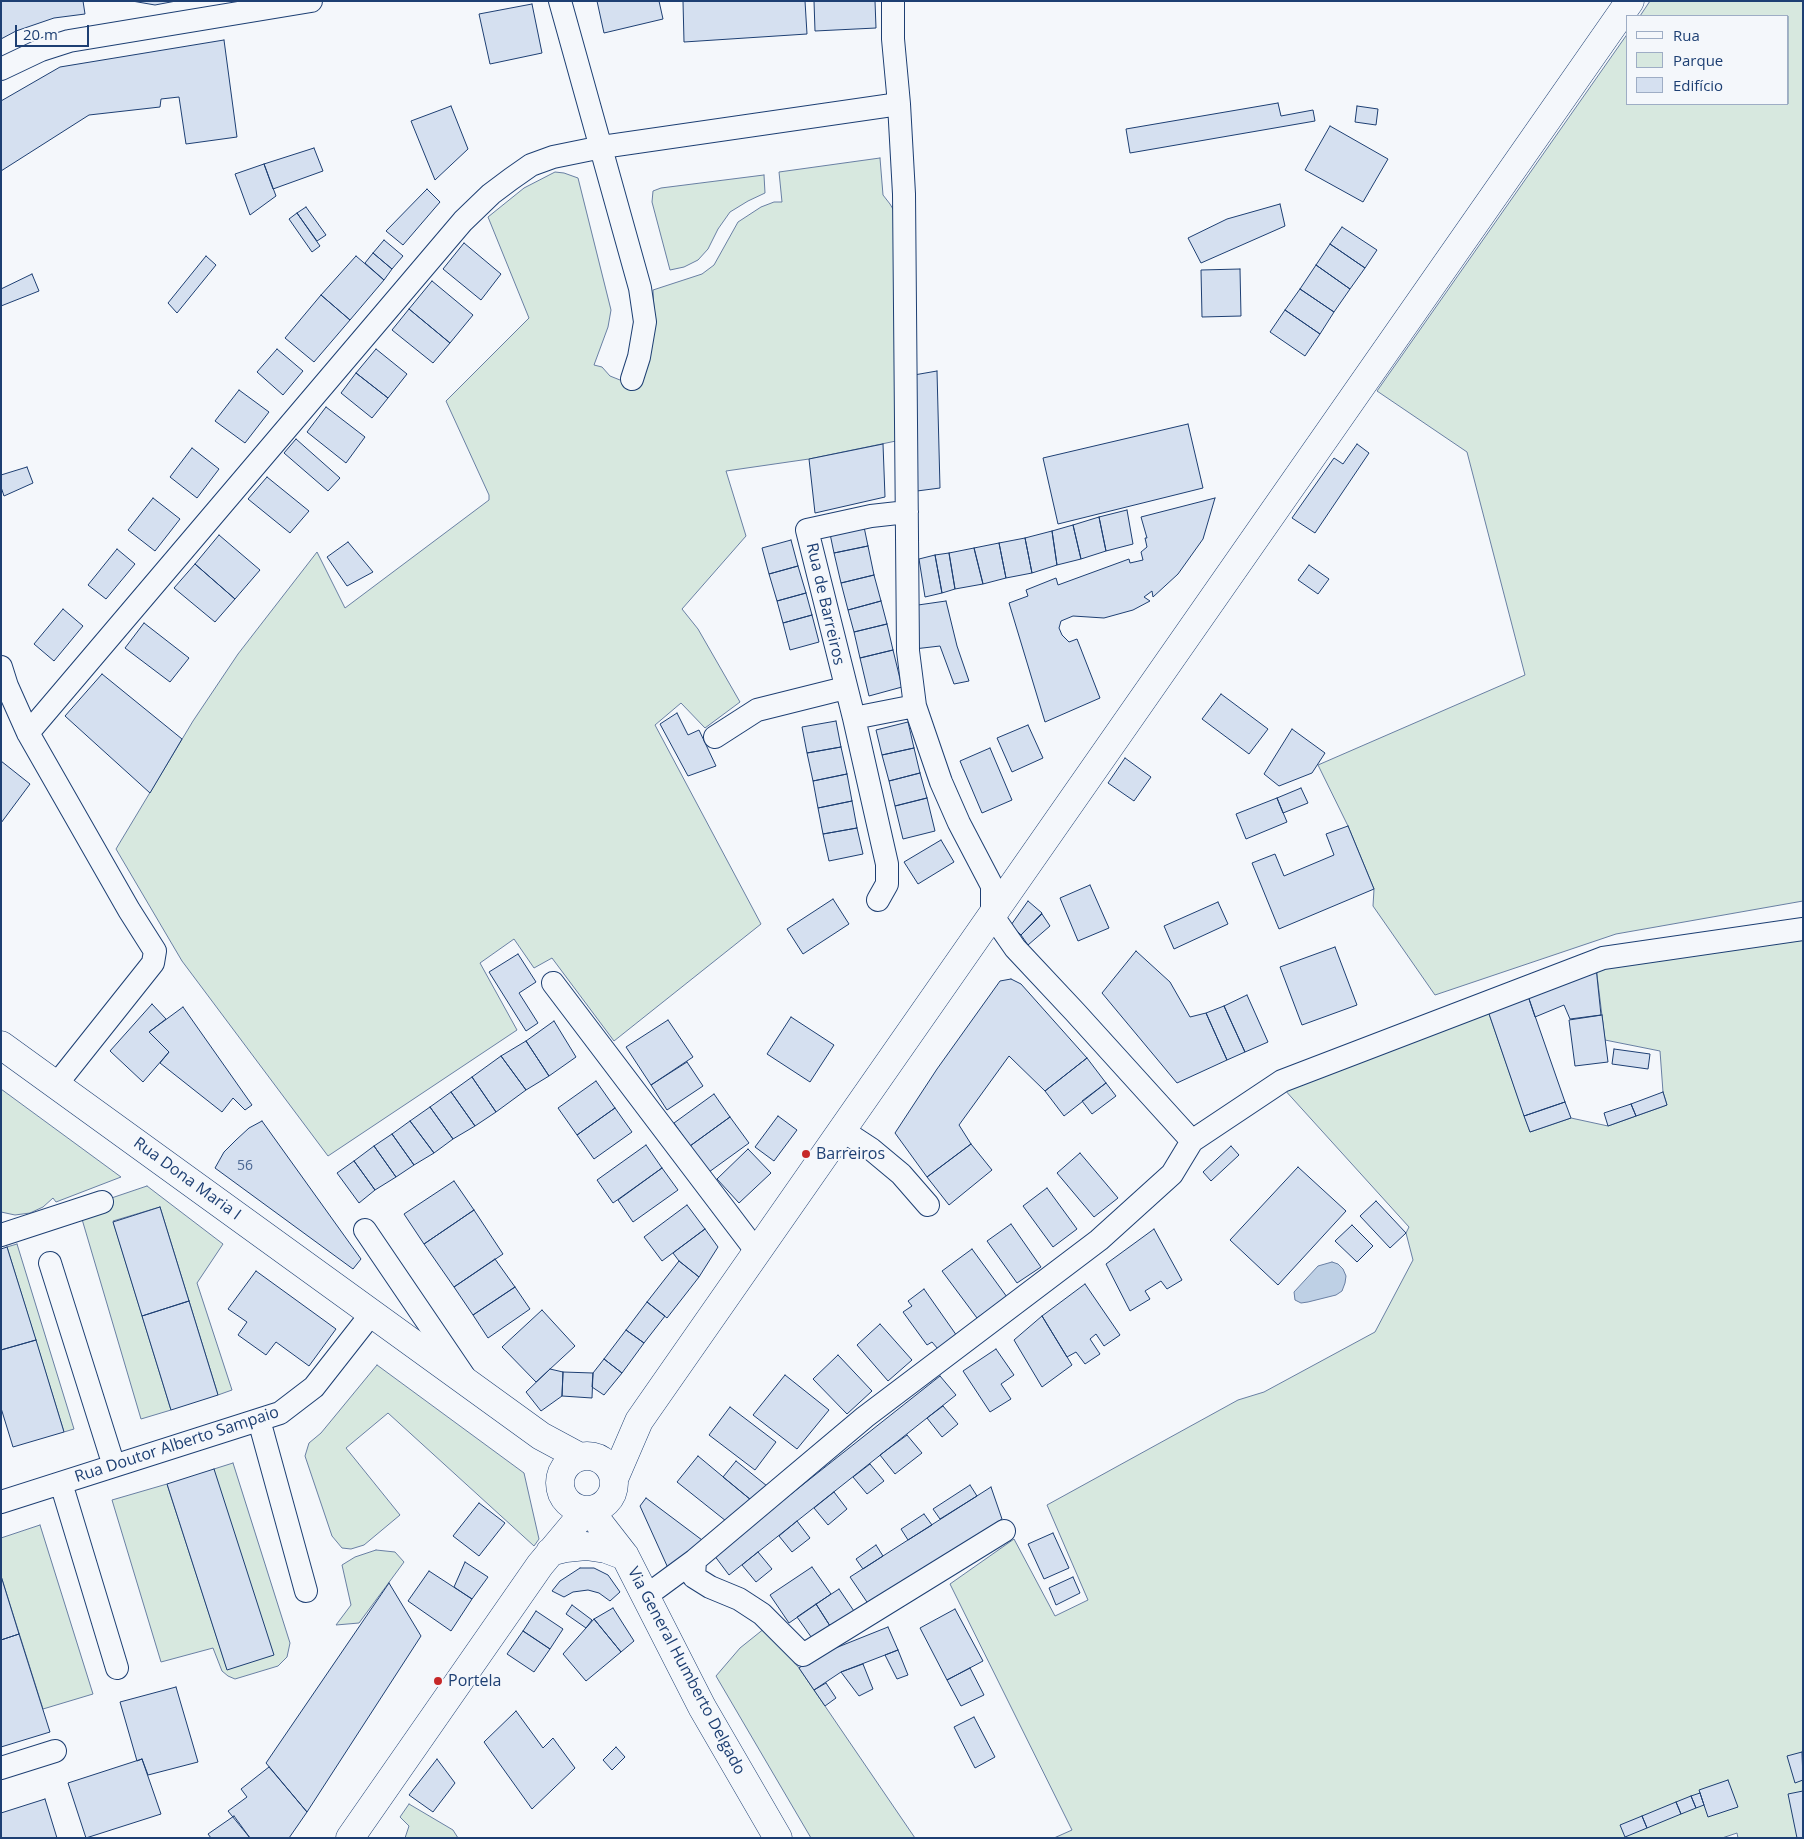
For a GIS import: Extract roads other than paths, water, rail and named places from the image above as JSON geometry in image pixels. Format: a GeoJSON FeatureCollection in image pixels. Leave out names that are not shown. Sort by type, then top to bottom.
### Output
{"type":"FeatureCollection","features":[{"type":"Feature","properties":{"kind":"main road"},"geometry":{"type":"LineString","coordinates":[[350,1838],[1630,1]]}},
{"type":"Feature","properties":{"kind":"main road","name":"Rua Dona Maria I"},"geometry":{"type":"LineString","coordinates":[[1,1045],[541,1436],[584,1457],[596,1458],[608,1466],[587,1496]]}},
{"type":"Feature","properties":{"kind":"main road"},"geometry":{"type":"LineString","coordinates":[[587,1496],[561,1474],[566,1466],[584,1457],[640,1421]]}},
{"type":"Feature","properties":{"kind":"main road","name":"Via General Humberto Delgado"},"geometry":{"type":"LineString","coordinates":[[541,1436],[587,1496],[626,1556],[702,1707],[778,1838]]}},
{"type":"Feature","properties":{"kind":"main road"},"geometry":{"type":"LineString","coordinates":[[550,1552],[586,1546],[606,1549],[626,1556]]}},
{"type":"Feature","properties":{"kind":"street"},"geometry":{"type":"LineString","coordinates":[[1,69],[41,50],[69,41],[310,1]]}},
{"type":"Feature","properties":{"kind":"street"},"geometry":{"type":"LineString","coordinates":[[560,1],[640,288],[645,322],[639,357],[632,379]]}},
{"type":"Feature","properties":{"kind":"street"},"geometry":{"type":"LineString","coordinates":[[894,1],[893,39],[900,104],[904,194],[908,651],[914,706],[948,798],[992,886],[992,915],[1015,948],[1192,1141]]}},
{"type":"Feature","properties":{"kind":"street"},"geometry":{"type":"LineString","coordinates":[[28,733],[464,221],[491,194],[531,164],[553,156],[602,147],[900,104]]}},
{"type":"Feature","properties":{"kind":"street","name":"Rua de Barreiros"},"geometry":{"type":"LineString","coordinates":[[878,900],[887,884],[887,864],[854,718],[807,530],[871,516],[907,512]]}},
{"type":"Feature","properties":{"kind":"street"},"geometry":{"type":"LineString","coordinates":[[1,667],[7,686],[28,733],[129,910],[155,951],[153,963],[56,1085]]}},
{"type":"Feature","properties":{"kind":"street","name":"Rua de Barreiros"},"geometry":{"type":"LineString","coordinates":[[715,737],[757,710],[845,688]]}},
{"type":"Feature","properties":{"kind":"street"},"geometry":{"type":"LineString","coordinates":[[854,718],[914,706]]}},
{"type":"Feature","properties":{"kind":"street"},"geometry":{"type":"LineString","coordinates":[[646,1596],[695,1560],[865,1417],[1099,1240],[1172,1174],[1192,1141],[1282,1081],[1604,958],[1803,929]]}},
{"type":"Feature","properties":{"kind":"street"},"geometry":{"type":"LineString","coordinates":[[553,983],[757,1252]]}},
{"type":"Feature","properties":{"kind":"street"},"geometry":{"type":"LineString","coordinates":[[842,1130],[901,1174],[928,1205]]}},
{"type":"Feature","properties":{"kind":"street"},"geometry":{"type":"LineString","coordinates":[[1,1235],[102,1202]]}},
{"type":"Feature","properties":{"kind":"street"},"geometry":{"type":"LineString","coordinates":[[365,1230],[469,1383]]}},
{"type":"Feature","properties":{"kind":"street"},"geometry":{"type":"LineString","coordinates":[[50,1263],[114,1466]]}},
{"type":"Feature","properties":{"kind":"street","name":"Rua Doutor Alberto Sampaio"},"geometry":{"type":"LineString","coordinates":[[1,1502],[280,1414],[314,1387],[372,1313]]}},
{"type":"Feature","properties":{"kind":"street"},"geometry":{"type":"LineString","coordinates":[[259,1420],[306,1590]]}},
{"type":"Feature","properties":{"kind":"street"},"geometry":{"type":"LineString","coordinates":[[61,1483],[117,1668]]}},
{"type":"Feature","properties":{"kind":"street"},"geometry":{"type":"LineString","coordinates":[[695,1560],[694,1577],[710,1587],[739,1599],[762,1614],[803,1655],[1004,1531]]}},
{"type":"Feature","properties":{"kind":"street"},"geometry":{"type":"LineString","coordinates":[[1,1768],[55,1751]]}},
{"type":"Feature","properties":{"kind":"water"},"geometry":{"type":"Polygon","coordinates":[[[1332,1262],[1338,1264],[1343,1269],[1346,1276],[1342,1291],[1336,1295],[1308,1302],[1301,1303],[1295,1300],[1294,1292],[1318,1266],[1332,1262]]]}},
{"type":"Feature","properties":{"kind":"place","name":"Barreiros"},"geometry":{"type":"Point","coordinates":[806,1154]}},
{"type":"Feature","properties":{"kind":"place","name":"Portela"},"geometry":{"type":"Point","coordinates":[438,1681]}}]}
